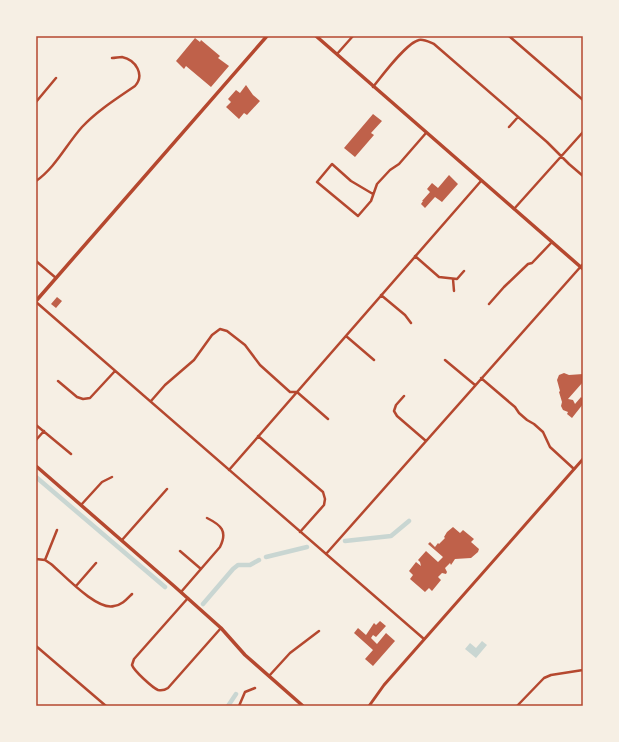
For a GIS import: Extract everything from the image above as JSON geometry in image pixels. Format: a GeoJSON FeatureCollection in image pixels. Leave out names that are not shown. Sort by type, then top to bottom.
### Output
{"type":"FeatureCollection","features":[{"type":"Feature","properties":{"kind":"main road"},"geometry":{"type":"LineString","coordinates":[[36,301],[267,36]]}},
{"type":"Feature","properties":{"kind":"main road"},"geometry":{"type":"LineString","coordinates":[[316,36],[481,181],[582,267]]}},
{"type":"Feature","properties":{"kind":"main road"},"geometry":{"type":"LineString","coordinates":[[36,466],[188,598],[221,628],[244,655],[303,706]]}},
{"type":"Feature","properties":{"kind":"street"},"geometry":{"type":"LineString","coordinates":[[337,54],[353,36]]}},
{"type":"Feature","properties":{"kind":"street"},"geometry":{"type":"LineString","coordinates":[[509,36],[583,100]]}},
{"type":"Feature","properties":{"kind":"street"},"geometry":{"type":"LineString","coordinates":[[373,87],[408,46],[419,40],[434,44],[583,176]]}},
{"type":"Feature","properties":{"kind":"street"},"geometry":{"type":"LineString","coordinates":[[36,181],[45,174],[86,122],[139,82],[140,76],[136,66],[122,57],[112,58]]}},
{"type":"Feature","properties":{"kind":"street"},"geometry":{"type":"LineString","coordinates":[[36,102],[56,78]]}},
{"type":"Feature","properties":{"kind":"street"},"geometry":{"type":"LineString","coordinates":[[509,127],[518,117]]}},
{"type":"Feature","properties":{"kind":"street"},"geometry":{"type":"LineString","coordinates":[[514,209],[583,132]]}},
{"type":"Feature","properties":{"kind":"street"},"geometry":{"type":"LineString","coordinates":[[373,194],[351,181],[332,164],[317,182],[358,216],[371,201],[377,184],[390,170],[399,164],[426,133]]}},
{"type":"Feature","properties":{"kind":"street"},"geometry":{"type":"LineString","coordinates":[[229,470],[481,181]]}},
{"type":"Feature","properties":{"kind":"street"},"geometry":{"type":"LineString","coordinates":[[489,304],[504,287],[528,264],[532,263],[552,242]]}},
{"type":"Feature","properties":{"kind":"street"},"geometry":{"type":"LineString","coordinates":[[415,256],[439,277],[457,279],[464,271]]}},
{"type":"Feature","properties":{"kind":"street"},"geometry":{"type":"LineString","coordinates":[[36,261],[56,278]]}},
{"type":"Feature","properties":{"kind":"street"},"geometry":{"type":"LineString","coordinates":[[326,554],[481,378],[582,267]]}},
{"type":"Feature","properties":{"kind":"street"},"geometry":{"type":"LineString","coordinates":[[453,279],[454,291]]}},
{"type":"Feature","properties":{"kind":"street"},"geometry":{"type":"LineString","coordinates":[[381,295],[405,315],[411,323]]}},
{"type":"Feature","properties":{"kind":"street"},"geometry":{"type":"LineString","coordinates":[[36,301],[424,640]]}},
{"type":"Feature","properties":{"kind":"street"},"geometry":{"type":"LineString","coordinates":[[151,402],[165,385],[194,360],[212,335],[220,329],[227,331],[244,345],[260,365],[290,392],[297,392],[328,419]]}},
{"type":"Feature","properties":{"kind":"street"},"geometry":{"type":"LineString","coordinates":[[346,336],[374,360]]}},
{"type":"Feature","properties":{"kind":"street"},"geometry":{"type":"LineString","coordinates":[[445,360],[475,385]]}},
{"type":"Feature","properties":{"kind":"street"},"geometry":{"type":"LineString","coordinates":[[58,380],[78,397],[83,399],[90,398],[115,371]]}},
{"type":"Feature","properties":{"kind":"street"},"geometry":{"type":"LineString","coordinates":[[481,378],[515,407],[527,420],[543,432],[550,447],[574,468]]}},
{"type":"Feature","properties":{"kind":"street"},"geometry":{"type":"LineString","coordinates":[[404,396],[396,405],[394,411],[397,416],[426,441]]}},
{"type":"Feature","properties":{"kind":"street"},"geometry":{"type":"LineString","coordinates":[[36,425],[71,454]]}},
{"type":"Feature","properties":{"kind":"street"},"geometry":{"type":"LineString","coordinates":[[36,440],[44,431]]}},
{"type":"Feature","properties":{"kind":"street"},"geometry":{"type":"LineString","coordinates":[[258,436],[323,492],[325,498],[324,505],[300,532]]}},
{"type":"Feature","properties":{"kind":"street"},"geometry":{"type":"LineString","coordinates":[[369,706],[384,686],[583,459]]}},
{"type":"Feature","properties":{"kind":"street"},"geometry":{"type":"LineString","coordinates":[[82,505],[102,482],[112,477]]}},
{"type":"Feature","properties":{"kind":"street"},"geometry":{"type":"LineString","coordinates":[[122,540],[167,489]]}},
{"type":"Feature","properties":{"kind":"street"},"geometry":{"type":"LineString","coordinates":[[181,592],[220,547],[224,538],[223,530],[220,526],[207,518]]}},
{"type":"Feature","properties":{"kind":"street"},"geometry":{"type":"LineString","coordinates":[[45,560],[56,530]]}},
{"type":"Feature","properties":{"kind":"street"},"geometry":{"type":"LineString","coordinates":[[180,551],[201,569]]}},
{"type":"Feature","properties":{"kind":"street"},"geometry":{"type":"LineString","coordinates":[[36,559],[45,560],[94,601],[104,606],[114,607],[124,602],[132,594]]}},
{"type":"Feature","properties":{"kind":"street"},"geometry":{"type":"LineString","coordinates":[[76,586],[96,563]]}},
{"type":"Feature","properties":{"kind":"street"},"geometry":{"type":"LineString","coordinates":[[188,598],[134,659],[132,665],[135,671],[158,690],[168,688],[221,628]]}},
{"type":"Feature","properties":{"kind":"street"},"geometry":{"type":"LineString","coordinates":[[269,677],[290,653],[319,630]]}},
{"type":"Feature","properties":{"kind":"street"},"geometry":{"type":"LineString","coordinates":[[36,646],[106,706]]}},
{"type":"Feature","properties":{"kind":"street"},"geometry":{"type":"LineString","coordinates":[[517,706],[544,678],[551,675],[583,670]]}},
{"type":"Feature","properties":{"kind":"street"},"geometry":{"type":"LineString","coordinates":[[239,706],[245,692],[255,688]]}},
{"type":"Feature","properties":{"kind":"shaded area"},"geometry":{"type":"Polygon","coordinates":[[[482,641],[487,645],[476,658],[465,649],[470,643],[476,648],[482,641]]]}},
{"type":"Feature","properties":{"kind":"building"},"geometry":{"type":"Polygon","coordinates":[[[195,38],[200,42],[201,40],[220,56],[218,58],[229,66],[211,87],[186,66],[184,69],[176,61],[195,38]]]}},
{"type":"Feature","properties":{"kind":"building"},"geometry":{"type":"Polygon","coordinates":[[[246,85],[253,95],[260,101],[247,115],[244,113],[239,119],[226,107],[231,102],[228,99],[236,90],[240,93],[246,85]]]}},
{"type":"Feature","properties":{"kind":"building"},"geometry":{"type":"Polygon","coordinates":[[[373,114],[382,121],[371,133],[374,135],[355,157],[344,148],[373,114]]]}},
{"type":"Feature","properties":{"kind":"building"},"geometry":{"type":"Polygon","coordinates":[[[449,175],[458,184],[442,202],[435,197],[425,208],[421,204],[430,192],[427,189],[432,183],[438,188],[449,175]]]}},
{"type":"Feature","properties":{"kind":"building"},"geometry":{"type":"Polygon","coordinates":[[[57,297],[62,301],[56,308],[51,304],[57,297]]]}},
{"type":"Feature","properties":{"kind":"building"},"geometry":{"type":"Polygon","coordinates":[[[564,373],[569,375],[583,374],[583,382],[568,399],[573,400],[575,404],[581,397],[583,399],[583,404],[572,418],[567,414],[568,412],[563,410],[561,406],[562,402],[557,380],[559,375],[564,373]]]}},
{"type":"Feature","properties":{"kind":"building"},"geometry":{"type":"Polygon","coordinates":[[[453,527],[460,533],[463,530],[474,539],[471,542],[479,549],[478,552],[471,558],[455,559],[451,565],[450,563],[445,568],[447,572],[446,574],[442,573],[438,577],[441,580],[432,591],[429,588],[425,592],[410,579],[413,575],[409,571],[416,562],[421,566],[418,560],[426,551],[438,562],[443,557],[428,544],[430,542],[435,547],[445,538],[444,537],[447,532],[453,527]]]}},
{"type":"Feature","properties":{"kind":"building"},"geometry":{"type":"Polygon","coordinates":[[[380,621],[386,626],[376,637],[373,635],[371,638],[377,644],[386,633],[395,641],[373,666],[365,659],[373,650],[354,633],[358,628],[366,635],[374,623],[376,625],[380,621]]]}},
{"type":"Feature","properties":{"kind":"waterway"},"geometry":{"type":"LineString","coordinates":[[36,477],[165,587]]}},
{"type":"Feature","properties":{"kind":"waterway"},"geometry":{"type":"LineString","coordinates":[[345,541],[391,536],[409,521]]}},
{"type":"Feature","properties":{"kind":"waterway"},"geometry":{"type":"LineString","coordinates":[[266,557],[307,547]]}},
{"type":"Feature","properties":{"kind":"waterway"},"geometry":{"type":"LineString","coordinates":[[203,604],[238,565],[250,565],[259,560]]}},
{"type":"Feature","properties":{"kind":"waterway"},"geometry":{"type":"LineString","coordinates":[[228,706],[236,694]]}}]}
